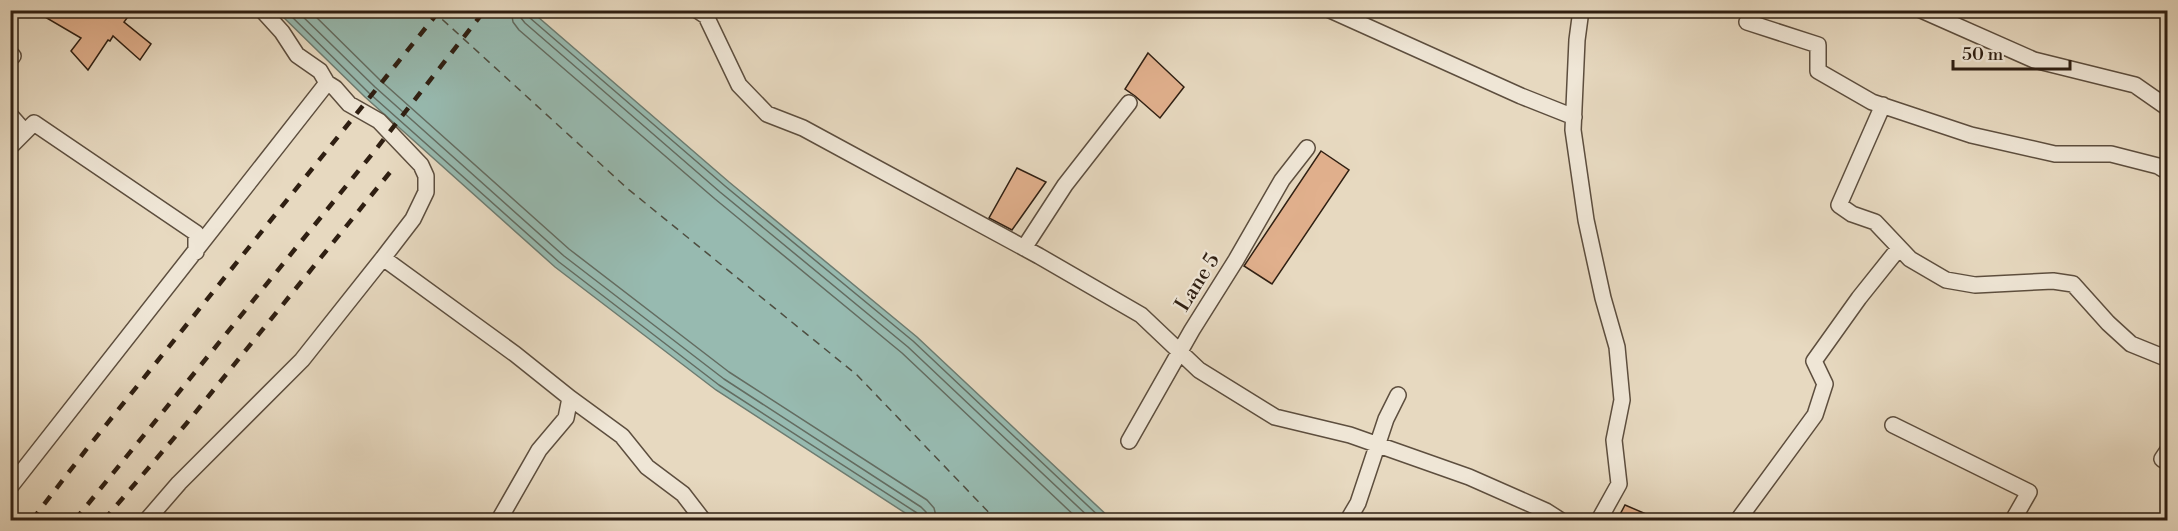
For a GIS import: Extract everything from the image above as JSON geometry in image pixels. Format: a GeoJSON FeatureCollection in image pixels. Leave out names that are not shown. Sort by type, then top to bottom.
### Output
{"type":"FeatureCollection","features":[{"type":"Feature","properties":{"kind":"street"},"geometry":{"type":"LineString","coordinates":[[147,520],[179,483],[302,360],[413,219],[426,192],[426,176],[421,165],[379,121],[349,104],[327,82],[320,70],[297,55],[282,32],[262,10]]}},
{"type":"Feature","properties":{"kind":"street"},"geometry":{"type":"LineString","coordinates":[[1330,10],[1521,96],[1574,117]]}},
{"type":"Feature","properties":{"kind":"street"},"geometry":{"type":"LineString","coordinates":[[1581,10],[1577,40],[1573,130],[1586,220],[1603,298],[1617,347],[1622,400],[1614,440],[1619,484],[1599,520]]}},
{"type":"Feature","properties":{"kind":"street"},"geometry":{"type":"LineString","coordinates":[[1921,10],[2025,57],[2135,85],[2168,108]]}},
{"type":"Feature","properties":{"kind":"street"},"geometry":{"type":"LineString","coordinates":[[705,12],[739,85],[767,114],[803,128],[1024,248],[1141,315],[1199,370],[1275,417],[1350,435],[1469,477],[1546,511],[1560,520]]}},
{"type":"Feature","properties":{"kind":"street"},"geometry":{"type":"LineString","coordinates":[[1746,22],[1818,45],[1818,71],[1872,102],[1971,135],[2055,154],[2111,154],[2158,166],[2168,172]]}},
{"type":"Feature","properties":{"kind":"street"},"geometry":{"type":"LineString","coordinates":[[10,53],[13,56],[10,59]]}},
{"type":"Feature","properties":{"kind":"street"},"geometry":{"type":"LineString","coordinates":[[10,487],[327,82]]}},
{"type":"Feature","properties":{"kind":"street"},"geometry":{"type":"LineString","coordinates":[[1024,248],[1065,184],[1129,103]]}},
{"type":"Feature","properties":{"kind":"street"},"geometry":{"type":"LineString","coordinates":[[1883,105],[1839,205],[1852,214],[1875,222],[1910,259],[1946,280],[1975,285],[2054,281],[2073,284],[2108,323],[2131,344],[2168,359]]}},
{"type":"Feature","properties":{"kind":"street"},"geometry":{"type":"LineString","coordinates":[[10,115],[26,132]]}},
{"type":"Feature","properties":{"kind":"street"},"geometry":{"type":"LineString","coordinates":[[10,147],[34,123],[196,233],[196,252]]}},
{"type":"Feature","properties":{"kind":"street","name":"Lane 5"},"geometry":{"type":"LineString","coordinates":[[1129,441],[1282,180],[1306,148]]}},
{"type":"Feature","properties":{"kind":"street"},"geometry":{"type":"LineString","coordinates":[[1738,520],[1815,415],[1826,384],[1814,361],[1859,298],[1899,248]]}},
{"type":"Feature","properties":{"kind":"street"},"geometry":{"type":"LineString","coordinates":[[383,258],[515,354],[622,436],[647,468],[683,494],[703,520]]}},
{"type":"Feature","properties":{"kind":"street"},"geometry":{"type":"LineString","coordinates":[[1348,520],[1358,503],[1386,419],[1398,395]]}},
{"type":"Feature","properties":{"kind":"street"},"geometry":{"type":"LineString","coordinates":[[499,520],[539,450],[566,418],[570,398]]}},
{"type":"Feature","properties":{"kind":"street"},"geometry":{"type":"LineString","coordinates":[[1893,425],[2029,492],[2013,520]]}},
{"type":"Feature","properties":{"kind":"street"},"geometry":{"type":"LineString","coordinates":[[2168,450],[2162,459],[2168,463]]}},
{"type":"Feature","properties":{"kind":"water"},"geometry":{"type":"Polygon","coordinates":[[[277,11],[531,11],[729,182],[917,337],[1112,520],[916,520],[716,390],[555,267],[365,97],[277,11]]]}},
{"type":"Feature","properties":{"kind":"building"},"geometry":{"type":"Polygon","coordinates":[[[33,10],[133,10],[124,22],[151,44],[140,60],[113,36],[88,70],[71,51],[81,38],[33,10]]]}},
{"type":"Feature","properties":{"kind":"building"},"geometry":{"type":"Polygon","coordinates":[[[1148,53],[1184,87],[1160,118],[1125,89],[1148,53]]]}},
{"type":"Feature","properties":{"kind":"building"},"geometry":{"type":"Polygon","coordinates":[[[1321,151],[1349,170],[1272,284],[1244,266],[1321,151]]]}},
{"type":"Feature","properties":{"kind":"building"},"geometry":{"type":"Polygon","coordinates":[[[1017,168],[1046,182],[1012,230],[989,218],[1017,168]]]}},
{"type":"Feature","properties":{"kind":"building"},"geometry":{"type":"Polygon","coordinates":[[[1625,505],[1660,520],[1617,520],[1625,505]]]}},
{"type":"Feature","properties":{"kind":"ferry route"},"geometry":{"type":"LineString","coordinates":[[432,10],[628,189],[857,375],[996,520]]}},
{"type":"Feature","properties":{"kind":"railway"},"geometry":{"type":"LineString","coordinates":[[32,520],[440,10]]}},
{"type":"Feature","properties":{"kind":"railway"},"geometry":{"type":"LineString","coordinates":[[75,520],[373,153],[485,10]]}},
{"type":"Feature","properties":{"kind":"railway"},"geometry":{"type":"LineString","coordinates":[[104,520],[186,424],[391,171]]}}]}
